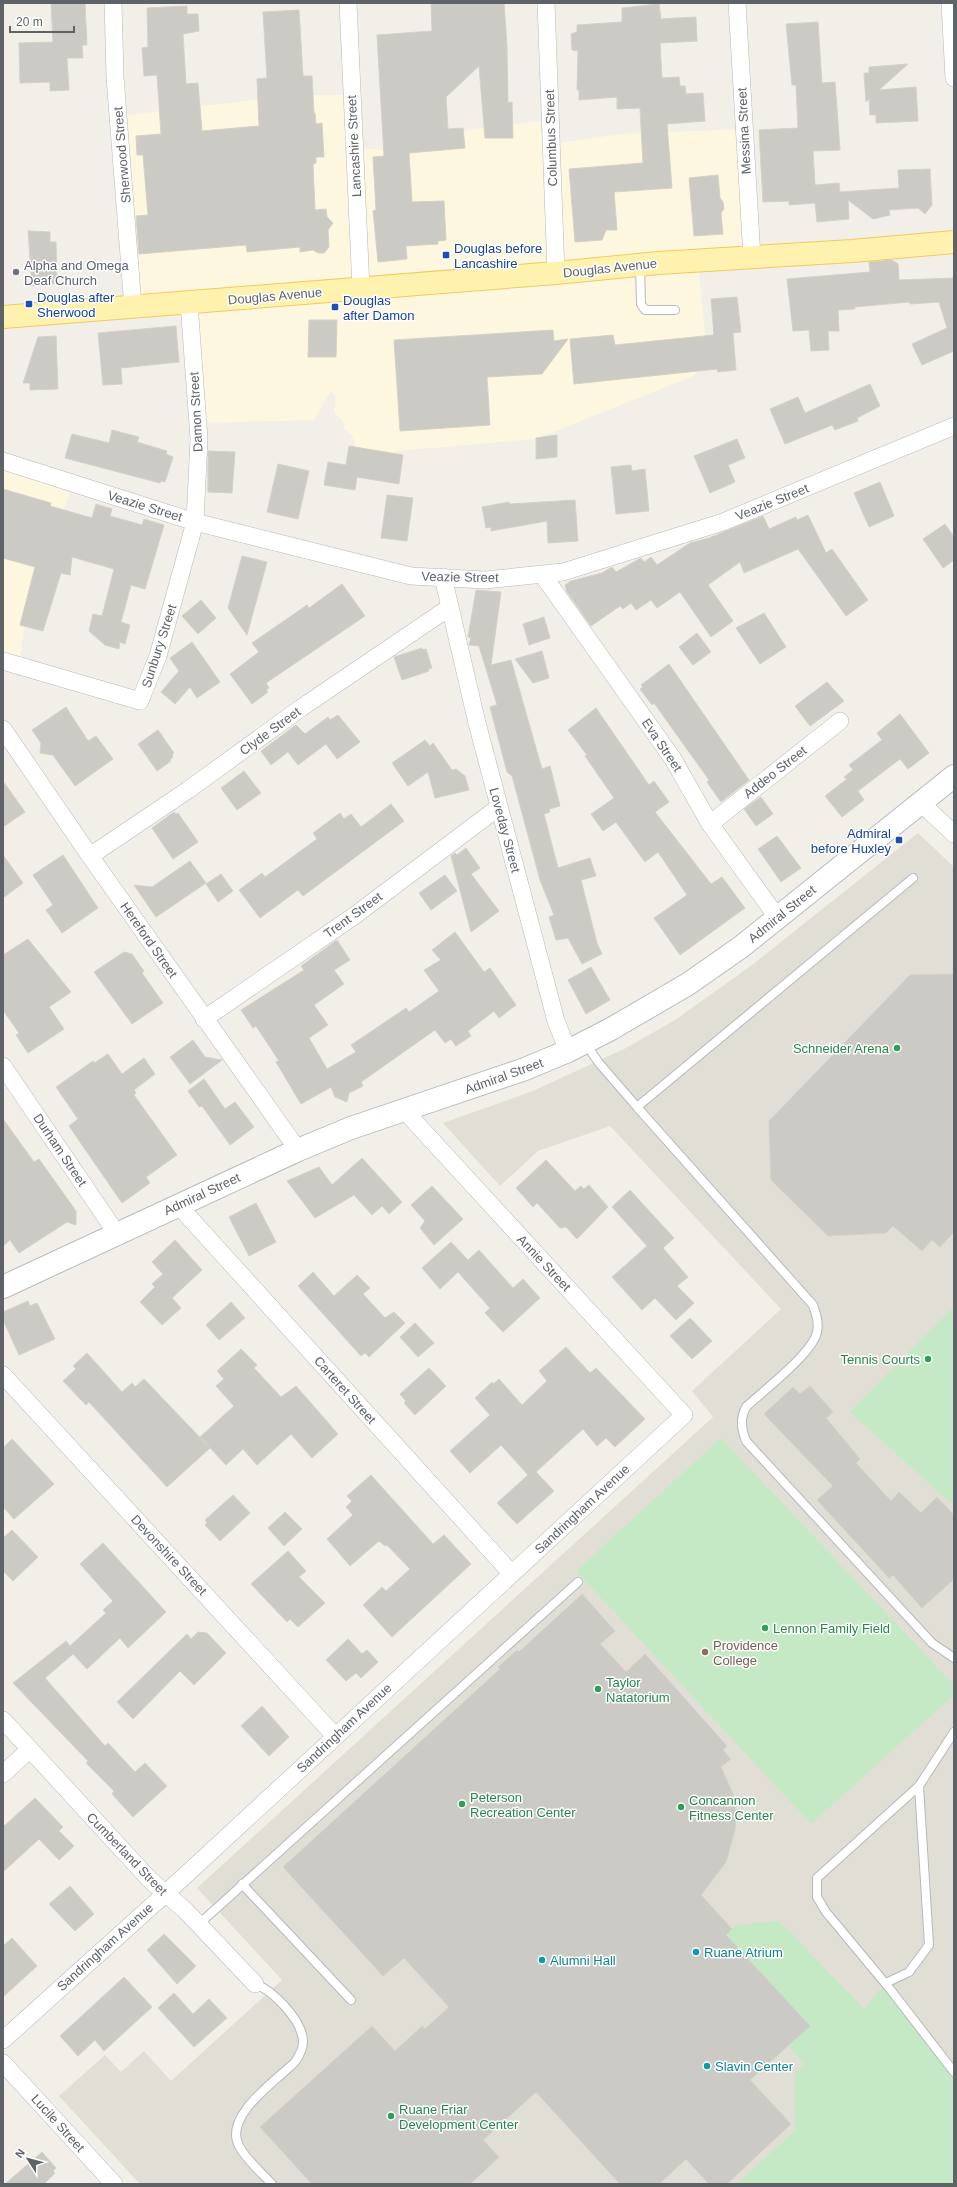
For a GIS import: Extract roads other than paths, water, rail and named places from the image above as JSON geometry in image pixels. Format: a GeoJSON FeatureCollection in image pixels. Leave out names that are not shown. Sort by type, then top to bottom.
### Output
{"type":"FeatureCollection","features":[{"type":"Feature","properties":{"kind":"main road","name":"Douglas Avenue"},"geometry":{"type":"LineString","coordinates":[[3,317],[556,273],[640,264],[752,258],[954,242]]}},
{"type":"Feature","properties":{"kind":"main road","name":"Admiral Street"},"geometry":{"type":"LineString","coordinates":[[3,1287],[298,1150],[351,1128],[502,1077],[576,1047],[639,1014],[688,984],[741,947],[954,776]]}},
{"type":"Feature","properties":{"kind":"street","name":"Sherwood Street"},"geometry":{"type":"LineString","coordinates":[[112,3],[115,77],[133,307]]}},
{"type":"Feature","properties":{"kind":"street","name":"Lancashire Street"},"geometry":{"type":"LineString","coordinates":[[348,3],[361,289]]}},
{"type":"Feature","properties":{"kind":"street","name":"Columbus Street"},"geometry":{"type":"LineString","coordinates":[[546,3],[556,273]]}},
{"type":"Feature","properties":{"kind":"street","name":"Messina Street"},"geometry":{"type":"LineString","coordinates":[[738,3],[752,258]]}},
{"type":"Feature","properties":{"kind":"street"},"geometry":{"type":"LineString","coordinates":[[950,3],[954,78]]}},
{"type":"Feature","properties":{"kind":"street","name":"Damon Street"},"geometry":{"type":"LineString","coordinates":[[189,303],[199,439],[196,522]]}},
{"type":"Feature","properties":{"kind":"street","name":"Veazie Street"},"geometry":{"type":"LineString","coordinates":[[3,461],[196,522],[411,576],[484,580],[563,572],[723,522],[954,426]]}},
{"type":"Feature","properties":{"kind":"street","name":"Sunbury Street"},"geometry":{"type":"LineString","coordinates":[[3,661],[140,701],[158,656],[196,522]]}},
{"type":"Feature","properties":{"kind":"street","name":"Eva Street"},"geometry":{"type":"LineString","coordinates":[[542,574],[673,759],[710,824],[777,918]]}},
{"type":"Feature","properties":{"kind":"street","name":"Loveday Street"},"geometry":{"type":"LineString","coordinates":[[443,577],[477,723],[556,1021],[576,1047]]}},
{"type":"Feature","properties":{"kind":"street","name":"Clyde Street"},"geometry":{"type":"LineString","coordinates":[[90,856],[188,790],[301,708],[450,607]]}},
{"type":"Feature","properties":{"kind":"street","name":"Addeo Street"},"geometry":{"type":"LineString","coordinates":[[710,824],[840,721]]}},
{"type":"Feature","properties":{"kind":"street","name":"Hereford Street"},"geometry":{"type":"LineString","coordinates":[[3,729],[204,1019],[298,1150]]}},
{"type":"Feature","properties":{"kind":"street"},"geometry":{"type":"LineString","coordinates":[[921,803],[954,834]]}},
{"type":"Feature","properties":{"kind":"street","name":"Trent Street"},"geometry":{"type":"LineString","coordinates":[[204,1019],[354,916],[499,807]]}},
{"type":"Feature","properties":{"kind":"street","name":"Durham Street"},"geometry":{"type":"LineString","coordinates":[[3,1066],[117,1234]]}},
{"type":"Feature","properties":{"kind":"street","name":"Annie Street"},"geometry":{"type":"LineString","coordinates":[[404,1110],[684,1415]]}},
{"type":"Feature","properties":{"kind":"street","name":"Carteret Street"},"geometry":{"type":"LineString","coordinates":[[178,1205],[512,1574]]}},
{"type":"Feature","properties":{"kind":"street","name":"Devonshire Street"},"geometry":{"type":"LineString","coordinates":[[3,1375],[335,1736]]}},
{"type":"Feature","properties":{"kind":"street","name":"Sandringham Avenue"},"geometry":{"type":"LineString","coordinates":[[3,2040],[165,1894],[684,1415]]}},
{"type":"Feature","properties":{"kind":"street","name":"Cumberland Street"},"geometry":{"type":"LineString","coordinates":[[3,1720],[165,1894],[199,1924],[255,1984]]}},
{"type":"Feature","properties":{"kind":"street"},"geometry":{"type":"LineString","coordinates":[[3,1774],[30,1749]]}},
{"type":"Feature","properties":{"kind":"street","name":"Lucile Street"},"geometry":{"type":"LineString","coordinates":[[3,2063],[114,2184]]}},
{"type":"Feature","properties":{"kind":"lane"},"geometry":{"type":"LineString","coordinates":[[640,264],[641,304],[646,310],[675,310]]}},
{"type":"Feature","properties":{"kind":"lane"},"geometry":{"type":"LineString","coordinates":[[637,1107],[913,878]]}},
{"type":"Feature","properties":{"kind":"lane"},"geometry":{"type":"LineString","coordinates":[[576,1047],[599,1063],[813,1305],[818,1319],[817,1333],[810,1348],[746,1407],[741,1417],[742,1429],[746,1440],[932,1642],[954,1658]]}},
{"type":"Feature","properties":{"kind":"lane"},"geometry":{"type":"LineString","coordinates":[[199,1924],[578,1582]]}},
{"type":"Feature","properties":{"kind":"lane"},"geometry":{"type":"LineString","coordinates":[[954,1732],[919,1786],[817,1878],[817,1898],[826,1912],[886,1983],[954,2072]]}},
{"type":"Feature","properties":{"kind":"lane"},"geometry":{"type":"LineString","coordinates":[[886,1983],[909,1972],[929,1945],[919,1786]]}},
{"type":"Feature","properties":{"kind":"lane"},"geometry":{"type":"LineString","coordinates":[[242,1884],[350,2000]]}},
{"type":"Feature","properties":{"kind":"lane"},"geometry":{"type":"LineString","coordinates":[[255,1984],[270,1992],[290,2013],[300,2028],[304,2043],[295,2062],[245,2110],[236,2128],[235,2134],[239,2146],[272,2184]]}},
{"type":"Feature","properties":{"kind":"place","name":"Douglas before Lancashire"},"geometry":{"type":"Point","coordinates":[446,255]}},
{"type":"Feature","properties":{"kind":"place","name":"Alpha and Omega Deaf Church"},"geometry":{"type":"Point","coordinates":[16,272]}},
{"type":"Feature","properties":{"kind":"place","name":"Douglas after Sherwood"},"geometry":{"type":"Point","coordinates":[29,304]}},
{"type":"Feature","properties":{"kind":"place","name":"Douglas after Damon"},"geometry":{"type":"Point","coordinates":[335,307]}},
{"type":"Feature","properties":{"kind":"place","name":"Admiral before Huxley"},"geometry":{"type":"Point","coordinates":[899,840]}},
{"type":"Feature","properties":{"kind":"place","name":"Schneider Arena"},"geometry":{"type":"Point","coordinates":[897,1048]}},
{"type":"Feature","properties":{"kind":"place","name":"Tennis Courts"},"geometry":{"type":"Point","coordinates":[928,1359]}},
{"type":"Feature","properties":{"kind":"place","name":"Lennon Family Field"},"geometry":{"type":"Point","coordinates":[765,1628]}},
{"type":"Feature","properties":{"kind":"place","name":"Providence College"},"geometry":{"type":"Point","coordinates":[705,1652]}},
{"type":"Feature","properties":{"kind":"place","name":"Taylor Natatorium"},"geometry":{"type":"Point","coordinates":[598,1689]}},
{"type":"Feature","properties":{"kind":"place","name":"Peterson Recreation Center"},"geometry":{"type":"Point","coordinates":[462,1804]}},
{"type":"Feature","properties":{"kind":"place","name":"Concannon Fitness Center"},"geometry":{"type":"Point","coordinates":[681,1807]}},
{"type":"Feature","properties":{"kind":"place","name":"Ruane Atrium"},"geometry":{"type":"Point","coordinates":[696,1952]}},
{"type":"Feature","properties":{"kind":"place","name":"Alumni Hall"},"geometry":{"type":"Point","coordinates":[542,1960]}},
{"type":"Feature","properties":{"kind":"place","name":"Slavin Center"},"geometry":{"type":"Point","coordinates":[707,2066]}},
{"type":"Feature","properties":{"kind":"place","name":"Ruane Friar Development Center"},"geometry":{"type":"Point","coordinates":[391,2116]}}]}
